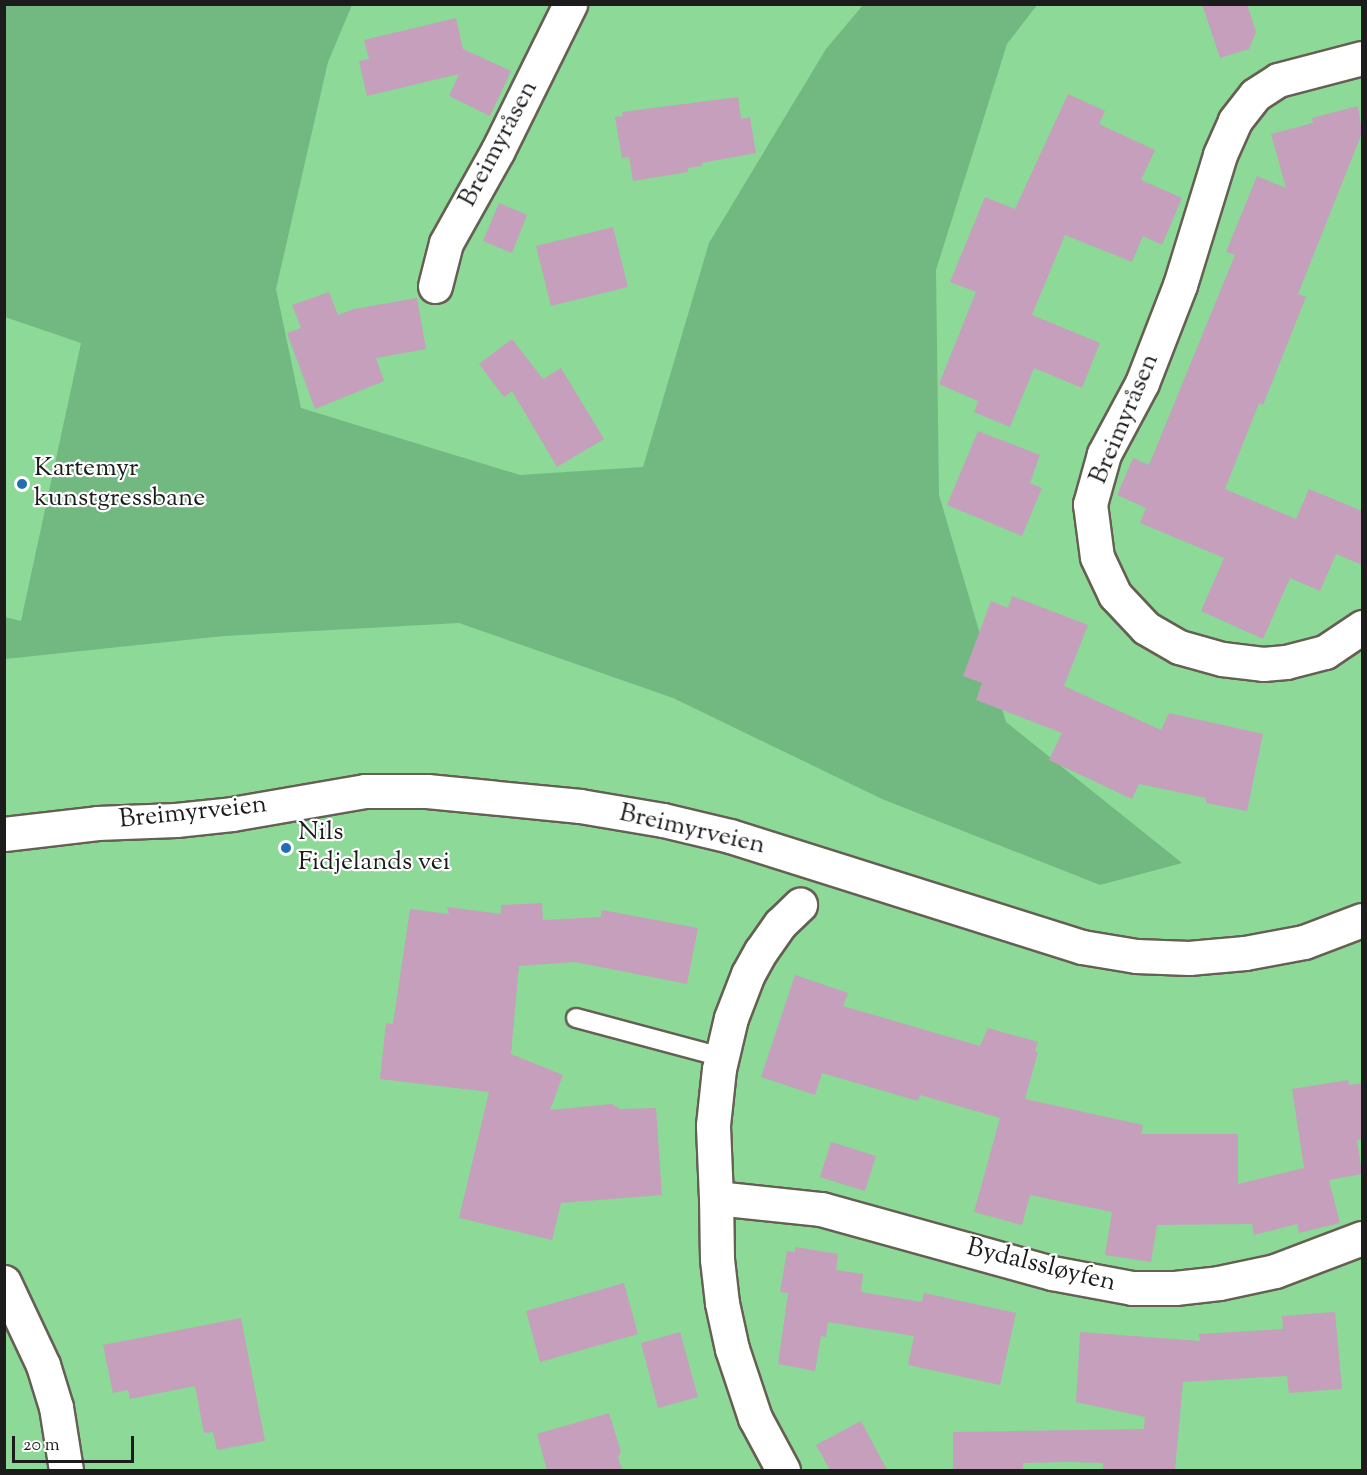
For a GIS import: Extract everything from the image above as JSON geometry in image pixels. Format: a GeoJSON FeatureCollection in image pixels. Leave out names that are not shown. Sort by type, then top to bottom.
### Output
{"type":"FeatureCollection","features":[{"type":"Feature","properties":{"kind":"street","name":"Breimyråsen"},"geometry":{"type":"LineString","coordinates":[[435,286],[446,243],[498,150],[570,4]]}},
{"type":"Feature","properties":{"kind":"street","name":"Breimyråsen"},"geometry":{"type":"LineString","coordinates":[[1362,58],[1308,70],[1278,80],[1256,95],[1235,121],[1220,155],[1180,285],[1142,383],[1104,454],[1090,504],[1097,557],[1115,595],[1146,628],[1179,647],[1222,659],[1263,664],[1286,662],[1325,652],[1362,627]]}},
{"type":"Feature","properties":{"kind":"street","name":"Breimyrveien"},"geometry":{"type":"LineString","coordinates":[[4,834],[97,823],[176,820],[232,814],[365,791],[427,791],[580,806],[663,820],[741,839],[1082,947],[1136,956],[1189,958],[1245,953],[1304,942],[1362,921]]}},
{"type":"Feature","properties":{"kind":"street"},"geometry":{"type":"LineString","coordinates":[[783,1470],[755,1418],[732,1350],[722,1303],[717,1259],[717,1198],[713,1125],[722,1057],[731,1018],[748,974],[780,924],[800,905]]}},
{"type":"Feature","properties":{"kind":"street","name":"Bydalssløyfen"},"geometry":{"type":"LineString","coordinates":[[717,1198],[821,1209],[1052,1273],[1132,1288],[1174,1288],[1230,1281],[1275,1271],[1362,1238]]}},
{"type":"Feature","properties":{"kind":"street"},"geometry":{"type":"LineString","coordinates":[[4,1282],[43,1365],[56,1407],[66,1470]]}},
{"type":"Feature","properties":{"kind":"lane"},"geometry":{"type":"LineString","coordinates":[[576,1018],[722,1057]]}},
{"type":"Feature","properties":{"kind":"green space"},"geometry":{"type":"Polygon","coordinates":[[[5,5],[1362,5],[1362,1470],[5,1470],[5,5]]]}},
{"type":"Feature","properties":{"kind":"green space"},"geometry":{"type":"Polygon","coordinates":[[[5,5],[352,5],[328,62],[276,289],[301,408],[520,475],[643,467],[709,243],[826,49],[863,5],[1037,5],[1007,44],[936,270],[939,495],[1006,722],[1182,863],[1100,885],[882,799],[673,698],[459,623],[224,636],[5,659],[5,617],[21,621],[81,343],[5,317],[5,5]]]}},
{"type":"Feature","properties":{"kind":"building"},"geometry":{"type":"Polygon","coordinates":[[[1202,4],[1247,4],[1256,32],[1249,49],[1220,58],[1202,4]]]}},
{"type":"Feature","properties":{"kind":"building"},"geometry":{"type":"Polygon","coordinates":[[[456,18],[463,49],[511,71],[490,116],[449,96],[459,74],[367,96],[359,61],[369,59],[364,40],[456,18]]]}},
{"type":"Feature","properties":{"kind":"building"},"geometry":{"type":"Polygon","coordinates":[[[1068,94],[1105,111],[1099,124],[1155,150],[1141,180],[1182,198],[1162,245],[1143,236],[1132,262],[1065,235],[1032,315],[1100,343],[1082,388],[1034,368],[1010,427],[974,412],[978,401],[939,384],[976,292],[950,282],[985,197],[1015,209],[1068,94]]]}},
{"type":"Feature","properties":{"kind":"building"},"geometry":{"type":"Polygon","coordinates":[[[738,97],[741,119],[750,117],[756,153],[702,163],[702,166],[688,168],[688,172],[633,181],[629,157],[622,158],[615,117],[623,116],[622,112],[738,97]]]}},
{"type":"Feature","properties":{"kind":"building"},"geometry":{"type":"Polygon","coordinates":[[[1358,106],[1362,133],[1298,294],[1306,297],[1263,405],[1259,403],[1225,489],[1296,519],[1309,489],[1362,511],[1362,565],[1336,554],[1320,591],[1290,578],[1263,639],[1201,611],[1224,558],[1140,523],[1146,508],[1117,495],[1133,458],[1149,465],[1235,255],[1226,252],[1257,176],[1286,188],[1271,134],[1313,123],[1312,118],[1358,106]]]}},
{"type":"Feature","properties":{"kind":"building"},"geometry":{"type":"Polygon","coordinates":[[[499,203],[527,215],[512,253],[483,241],[499,203]]]}},
{"type":"Feature","properties":{"kind":"building"},"geometry":{"type":"Polygon","coordinates":[[[613,227],[628,287],[551,306],[536,246],[613,227]]]}},
{"type":"Feature","properties":{"kind":"building"},"geometry":{"type":"Polygon","coordinates":[[[329,292],[338,315],[354,309],[417,298],[426,349],[376,358],[384,381],[315,409],[287,333],[301,328],[292,305],[329,292]]]}},
{"type":"Feature","properties":{"kind":"building"},"geometry":{"type":"Polygon","coordinates":[[[512,339],[543,379],[561,368],[604,439],[557,467],[512,391],[504,397],[479,364],[512,339]]]}},
{"type":"Feature","properties":{"kind":"building"},"geometry":{"type":"Polygon","coordinates":[[[978,431],[1040,455],[1030,483],[1042,488],[1022,536],[947,505],[978,431]]]}},
{"type":"Feature","properties":{"kind":"building"},"geometry":{"type":"Polygon","coordinates":[[[1012,596],[1088,625],[1064,686],[1161,730],[1169,713],[1263,734],[1247,811],[1206,803],[1206,798],[1139,784],[1132,799],[1049,760],[1062,733],[976,700],[982,683],[963,676],[991,601],[1008,608],[1012,596]]]}},
{"type":"Feature","properties":{"kind":"building"},"geometry":{"type":"Polygon","coordinates":[[[542,903],[543,920],[601,917],[602,910],[698,928],[687,984],[575,962],[519,966],[511,1054],[563,1075],[550,1110],[612,1104],[620,1109],[656,1108],[662,1195],[561,1203],[552,1240],[459,1218],[489,1092],[380,1079],[386,1023],[393,1024],[410,909],[449,914],[447,907],[501,914],[501,905],[542,903]]]}},
{"type":"Feature","properties":{"kind":"building"},"geometry":{"type":"Polygon","coordinates":[[[795,975],[848,993],[843,1006],[980,1046],[988,1028],[1038,1042],[1035,1051],[1038,1052],[1025,1099],[1143,1125],[1141,1134],[1238,1134],[1238,1184],[1304,1168],[1292,1089],[1348,1080],[1349,1085],[1362,1083],[1362,1139],[1357,1140],[1362,1174],[1329,1180],[1340,1223],[1299,1233],[1297,1224],[1254,1235],[1252,1224],[1157,1225],[1151,1262],[1105,1255],[1112,1212],[1030,1195],[1022,1225],[974,1212],[1000,1118],[920,1095],[918,1101],[822,1073],[815,1095],[761,1077],[795,975]]]}},
{"type":"Feature","properties":{"kind":"building"},"geometry":{"type":"Polygon","coordinates":[[[831,1142],[876,1156],[865,1191],[820,1177],[831,1142]]]}},
{"type":"Feature","properties":{"kind":"building"},"geometry":{"type":"Polygon","coordinates":[[[795,1247],[838,1254],[836,1270],[863,1274],[861,1292],[922,1302],[924,1293],[1016,1313],[1000,1385],[908,1365],[914,1336],[828,1322],[826,1337],[821,1336],[815,1371],[778,1364],[788,1293],[780,1292],[787,1251],[795,1252],[795,1247]]]}},
{"type":"Feature","properties":{"kind":"building"},"geometry":{"type":"Polygon","coordinates":[[[624,1283],[638,1334],[540,1362],[526,1311],[624,1283]]]}},
{"type":"Feature","properties":{"kind":"building"},"geometry":{"type":"Polygon","coordinates":[[[1335,1312],[1342,1389],[1289,1393],[1287,1376],[1183,1382],[1175,1470],[1103,1470],[1103,1463],[1070,1462],[1023,1463],[1023,1470],[953,1470],[953,1432],[1144,1429],[1145,1417],[1076,1402],[1080,1332],[1200,1341],[1199,1334],[1283,1329],[1282,1316],[1335,1312]]]}},
{"type":"Feature","properties":{"kind":"building"},"geometry":{"type":"Polygon","coordinates":[[[241,1318],[265,1441],[217,1450],[213,1432],[204,1433],[195,1386],[130,1399],[128,1390],[113,1393],[103,1345],[241,1318]]]}},
{"type":"Feature","properties":{"kind":"building"},"geometry":{"type":"Polygon","coordinates":[[[680,1332],[698,1397],[658,1408],[641,1343],[680,1332]]]}},
{"type":"Feature","properties":{"kind":"building"},"geometry":{"type":"Polygon","coordinates":[[[609,1413],[621,1452],[618,1457],[622,1470],[547,1470],[537,1434],[609,1413]]]}},
{"type":"Feature","properties":{"kind":"building"},"geometry":{"type":"Polygon","coordinates":[[[861,1421],[887,1470],[830,1470],[816,1445],[861,1421]]]}},
{"type":"Feature","properties":{"kind":"place","name":"Kartemyr kunstgressbane"},"geometry":{"type":"Point","coordinates":[22,484]}},
{"type":"Feature","properties":{"kind":"place","name":"Nils Fidjelands vei"},"geometry":{"type":"Point","coordinates":[286,848]}}]}
